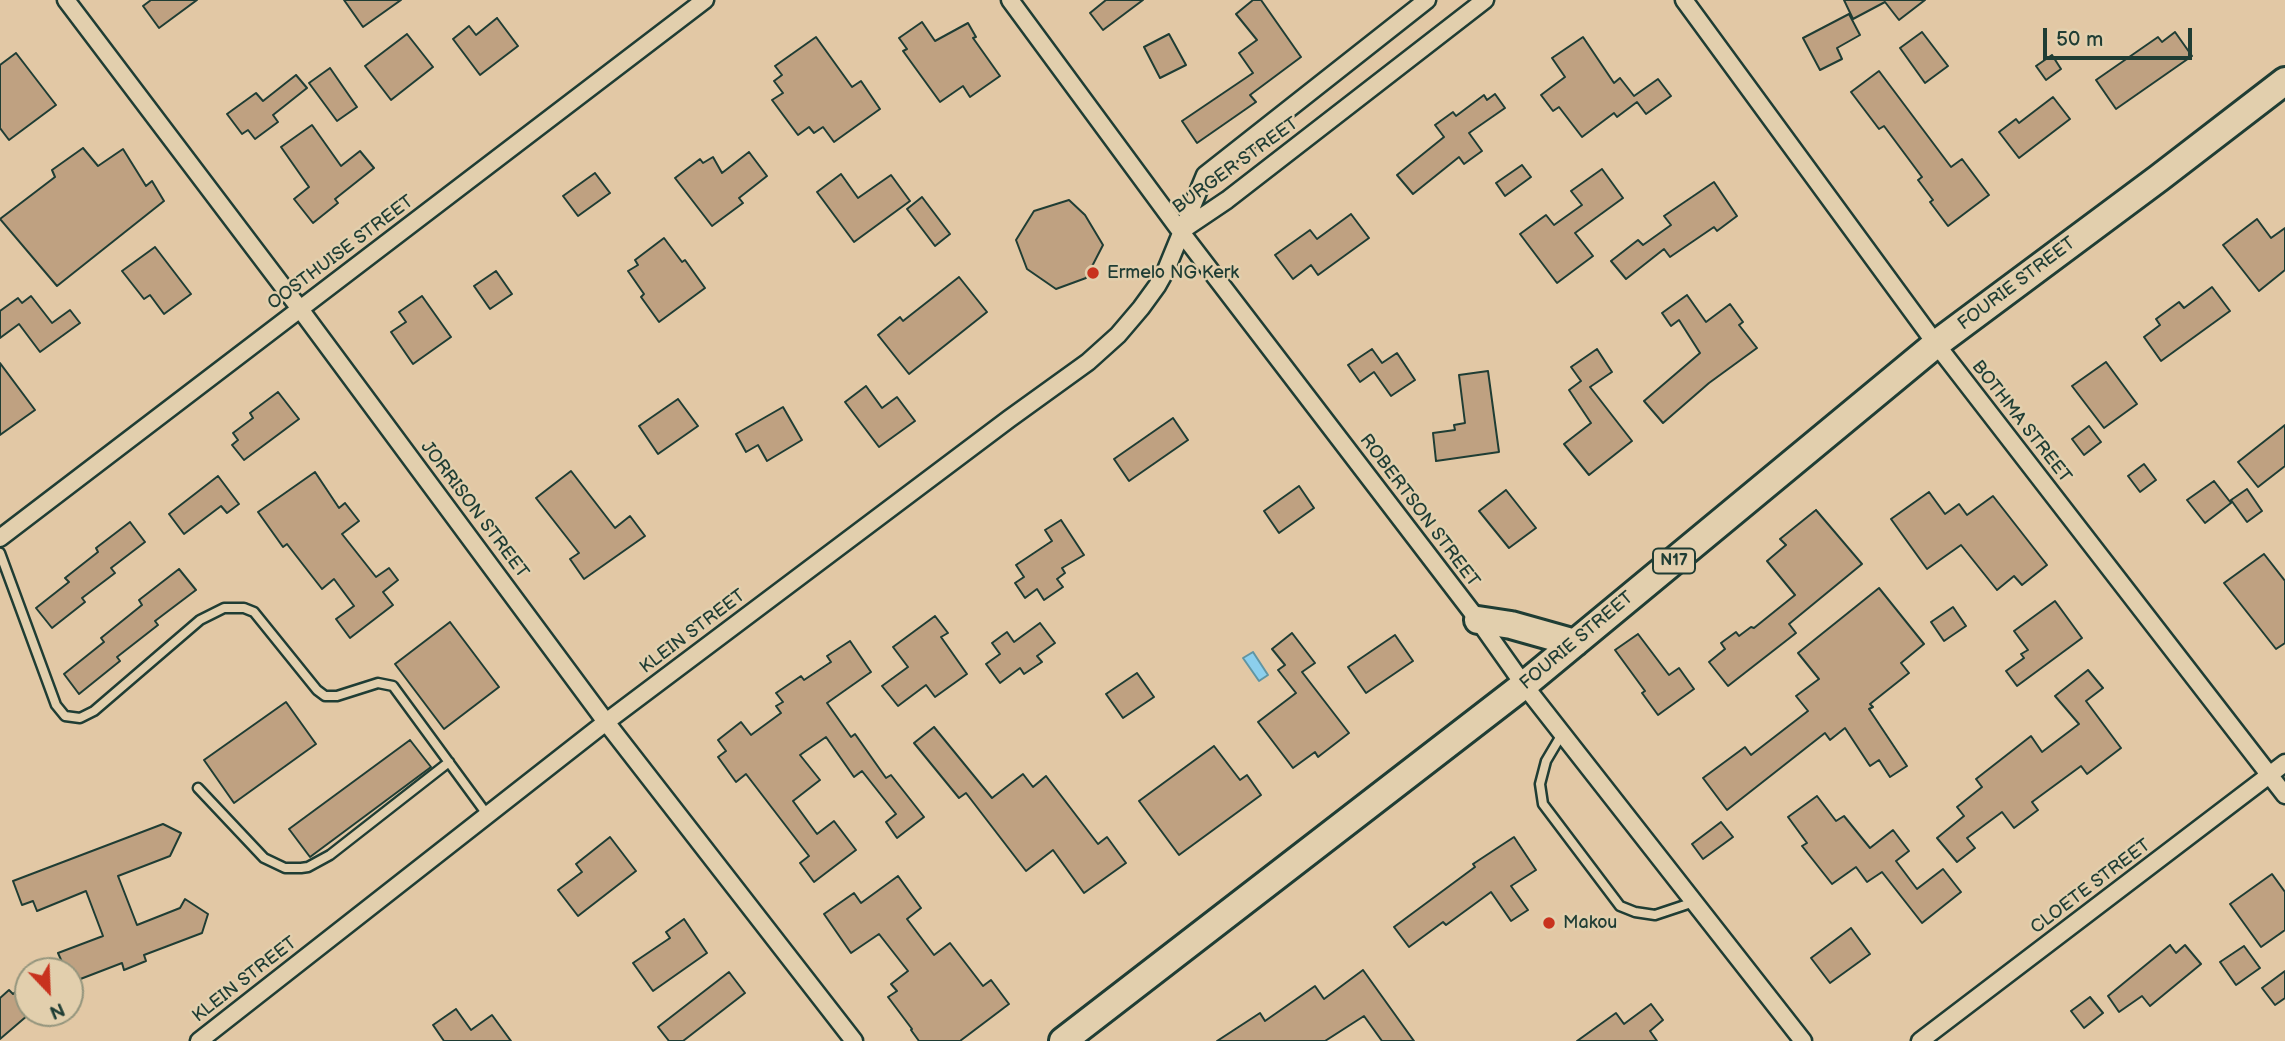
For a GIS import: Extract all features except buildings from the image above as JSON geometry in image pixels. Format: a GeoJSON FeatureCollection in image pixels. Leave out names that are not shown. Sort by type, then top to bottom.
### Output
{"type":"FeatureCollection","features":[{"type":"Feature","properties":{"kind":"highway","name":"FOURIE STREET"},"geometry":{"type":"LineString","coordinates":[[1063,1041],[1524,685],[1936,344],[2285,81]]}},
{"type":"Feature","properties":{"kind":"highway"},"geometry":{"type":"LineString","coordinates":[[1478,620],[1511,625],[1575,643]]}},
{"type":"Feature","properties":{"kind":"street","name":"JORRISON STREET"},"geometry":{"type":"LineString","coordinates":[[66,0],[300,309],[606,722],[854,1041]]}},
{"type":"Feature","properties":{"kind":"street","name":"OOSTHUISE STREET"},"geometry":{"type":"LineString","coordinates":[[0,538],[705,0]]}},
{"type":"Feature","properties":{"kind":"street","name":"ROBERTSON STREET"},"geometry":{"type":"LineString","coordinates":[[1010,0],[1181,232],[1478,620],[1524,685],[1803,1041]]}},
{"type":"Feature","properties":{"kind":"street","name":"BURGER STREET"},"geometry":{"type":"LineString","coordinates":[[1181,232],[1205,175],[1427,0]]}},
{"type":"Feature","properties":{"kind":"street","name":"BURGER STREET"},"geometry":{"type":"LineString","coordinates":[[1181,232],[1227,200],[1485,0]]}},
{"type":"Feature","properties":{"kind":"street","name":"BOTHMA STREET"},"geometry":{"type":"LineString","coordinates":[[1684,0],[1936,344],[2285,795]]}},
{"type":"Feature","properties":{"kind":"street","name":"KLEIN STREET"},"geometry":{"type":"LineString","coordinates":[[199,1041],[486,813],[1088,362],[1118,335],[1141,308],[1166,271],[1181,232]]}},
{"type":"Feature","properties":{"kind":"street","name":"CLOETE STREET"},"geometry":{"type":"LineString","coordinates":[[1920,1041],[2285,763]]}},
{"type":"Feature","properties":{"kind":"lane"},"geometry":{"type":"LineString","coordinates":[[0,553],[56,705],[65,716],[80,718],[94,711],[215,611],[244,608],[254,612],[317,690],[325,695],[337,696],[378,683],[393,686],[486,813]]}},
{"type":"Feature","properties":{"kind":"lane"},"geometry":{"type":"LineString","coordinates":[[1562,734],[1546,761],[1540,785],[1542,804],[1620,906],[1635,912],[1656,915],[1694,902]]}},
{"type":"Feature","properties":{"kind":"lane"},"geometry":{"type":"LineString","coordinates":[[198,788],[264,858],[285,868],[301,868],[330,855],[449,762]]}},
{"type":"Feature","properties":{"kind":"water"},"geometry":{"type":"Polygon","coordinates":[[[1253,652],[1268,675],[1259,681],[1243,658],[1253,652]]]}},
{"type":"Feature","properties":{"kind":"place","name":"Ermelo NG Kerk"},"geometry":{"type":"Point","coordinates":[1093,273]}},
{"type":"Feature","properties":{"kind":"place","name":"Makou"},"geometry":{"type":"Point","coordinates":[1549,923]}}]}
